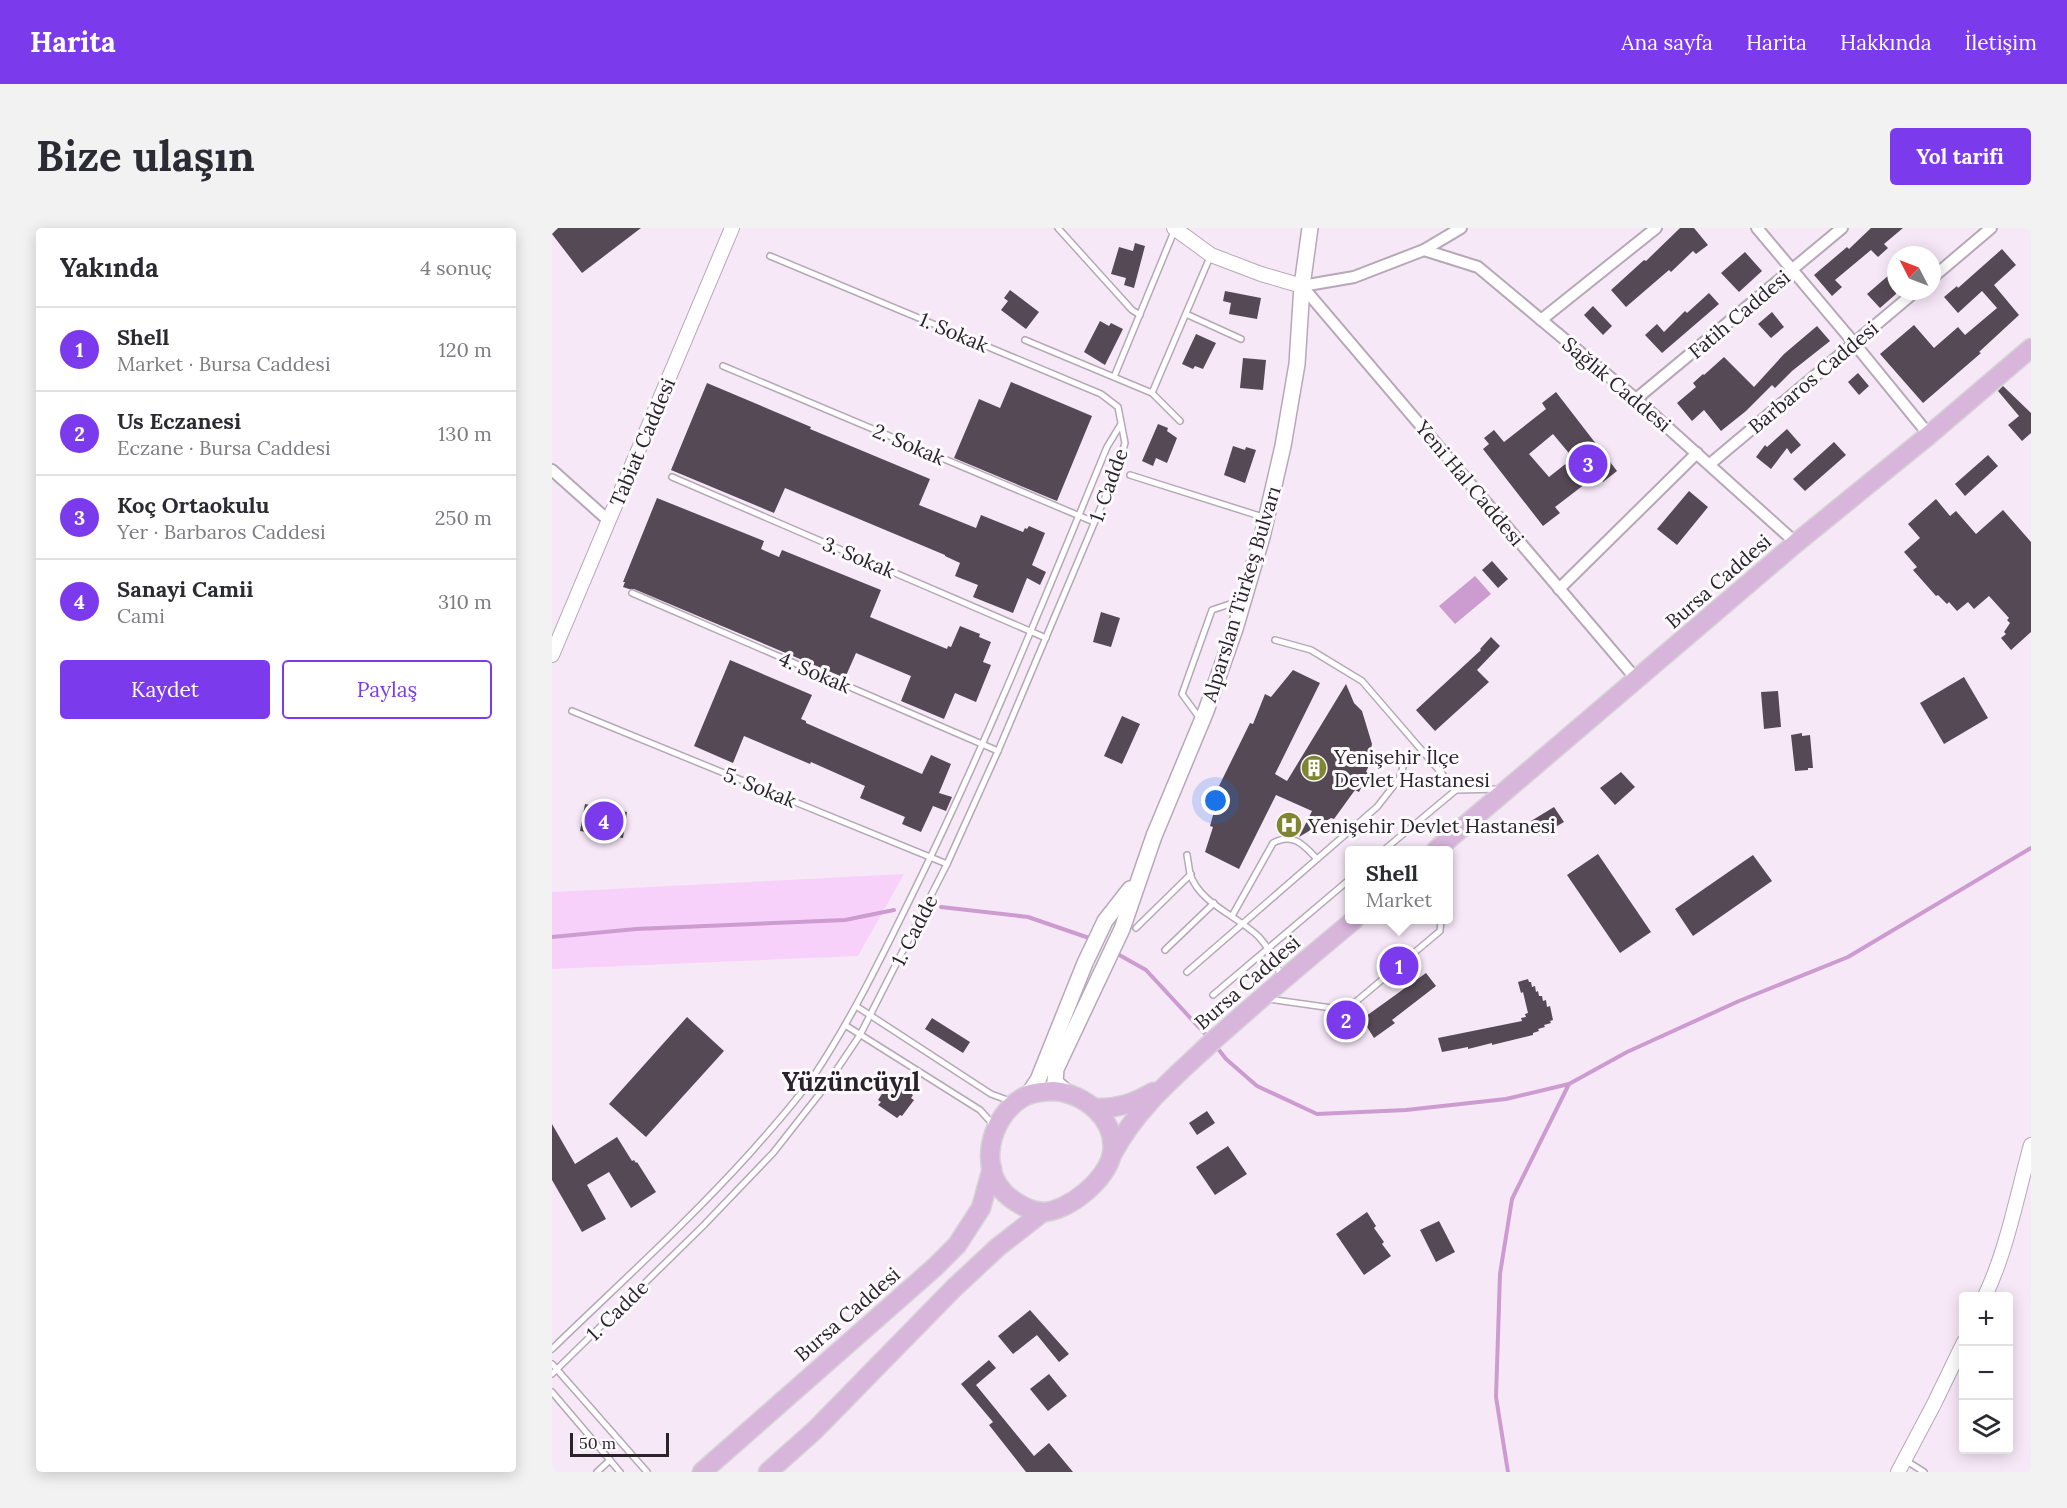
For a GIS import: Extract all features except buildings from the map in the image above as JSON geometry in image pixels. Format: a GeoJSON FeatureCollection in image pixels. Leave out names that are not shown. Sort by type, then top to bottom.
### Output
{"type":"FeatureCollection","features":[{"type":"Feature","properties":{"kind":"main road","name":"Alparslan Türkeş Bulvarı"},"geometry":{"type":"LineString","coordinates":[[1066,1092],[1055,1082],[1056,1069],[1103,969],[1129,928],[1138,876],[1201,721],[1244,600],[1267,518],[1298,364],[1302,286],[1310,228]]}},
{"type":"Feature","properties":{"kind":"main road","name":"Bursa Caddesi"},"geometry":{"type":"LineString","coordinates":[[1444,846],[1796,543],[1929,435],[2031,348]]}},
{"type":"Feature","properties":{"kind":"main road","name":"Alparslan Türkeş Bulvarı"},"geometry":{"type":"LineString","coordinates":[[1023,1098],[1038,1080],[1085,963],[1106,921],[1138,876]]}},
{"type":"Feature","properties":{"kind":"main road","name":"Bursa Caddesi"},"geometry":{"type":"LineString","coordinates":[[1112,1155],[1133,1120],[1172,1079],[1261,998],[1349,924]]}},
{"type":"Feature","properties":{"kind":"main road","name":"Bursa Caddesi"},"geometry":{"type":"LineString","coordinates":[[1095,1108],[1123,1106],[1139,1100],[1172,1079]]}},
{"type":"Feature","properties":{"kind":"main road"},"geometry":{"type":"LineString","coordinates":[[768,1472],[823,1421],[954,1288],[998,1247],[1043,1212],[1070,1203],[1088,1190],[1103,1174],[1112,1155],[1113,1140],[1106,1122],[1095,1108],[1080,1097],[1066,1092],[1053,1091],[1023,1098],[1005,1115],[994,1134],[989,1155],[998,1182],[1007,1195],[1023,1206],[1043,1212]]}},
{"type":"Feature","properties":{"kind":"main road","name":"Bursa Caddesi"},"geometry":{"type":"LineString","coordinates":[[702,1472],[935,1267],[957,1245],[981,1208],[992,1168]]}},
{"type":"Feature","properties":{"kind":"street","name":"Tabiat Caddesi"},"geometry":{"type":"LineString","coordinates":[[552,655],[732,228]]}},
{"type":"Feature","properties":{"kind":"street"},"geometry":{"type":"LineString","coordinates":[[1174,229],[1211,255],[1261,274],[1302,286],[1354,277],[1424,250],[1461,228]]}},
{"type":"Feature","properties":{"kind":"street"},"geometry":{"type":"LineString","coordinates":[[1541,320],[1656,228]]}},
{"type":"Feature","properties":{"kind":"street"},"geometry":{"type":"LineString","coordinates":[[1758,228],[1929,435]]}},
{"type":"Feature","properties":{"kind":"street","name":"Fatih Caddesi"},"geometry":{"type":"LineString","coordinates":[[1636,399],[1842,228]]}},
{"type":"Feature","properties":{"kind":"street"},"geometry":{"type":"LineString","coordinates":[[1941,270],[1991,228]]}},
{"type":"Feature","properties":{"kind":"street","name":"Sağlık Caddesi"},"geometry":{"type":"LineString","coordinates":[[1424,250],[1479,267],[1636,399],[1796,543]]}},
{"type":"Feature","properties":{"kind":"street","name":"Yeni Hal Caddesi"},"geometry":{"type":"LineString","coordinates":[[1302,286],[1637,680]]}},
{"type":"Feature","properties":{"kind":"street","name":"Barbaros Caddesi"},"geometry":{"type":"LineString","coordinates":[[1710,464],[1905,300]]}},
{"type":"Feature","properties":{"kind":"street"},"geometry":{"type":"LineString","coordinates":[[1559,589],[1697,453]]}},
{"type":"Feature","properties":{"kind":"street"},"geometry":{"type":"LineString","coordinates":[[552,470],[609,521]]}},
{"type":"Feature","properties":{"kind":"street"},"geometry":{"type":"LineString","coordinates":[[1987,1292],[2001,1254],[2031,1145]]}},
{"type":"Feature","properties":{"kind":"street"},"geometry":{"type":"LineString","coordinates":[[1901,1466],[1962,1346]]}},
{"type":"Feature","properties":{"kind":"lane"},"geometry":{"type":"LineString","coordinates":[[1058,228],[1132,310],[1140,315]]}},
{"type":"Feature","properties":{"kind":"lane"},"geometry":{"type":"LineString","coordinates":[[1114,377],[1174,229]]}},
{"type":"Feature","properties":{"kind":"lane"},"geometry":{"type":"LineString","coordinates":[[1152,393],[1211,255]]}},
{"type":"Feature","properties":{"kind":"lane","name":"1. Sokak"},"geometry":{"type":"LineString","coordinates":[[770,256],[1101,394],[1118,407],[1121,424]]}},
{"type":"Feature","properties":{"kind":"lane"},"geometry":{"type":"LineString","coordinates":[[1186,314],[1241,339]]}},
{"type":"Feature","properties":{"kind":"lane"},"geometry":{"type":"LineString","coordinates":[[1025,340],[1152,393],[1180,421]]}},
{"type":"Feature","properties":{"kind":"lane","name":"2. Sokak"},"geometry":{"type":"LineString","coordinates":[[723,366],[1095,522]]}},
{"type":"Feature","properties":{"kind":"lane","name":"1. Cadde"},"geometry":{"type":"LineString","coordinates":[[552,1349],[726,1179],[812,1079],[856,1006],[931,857],[1031,631],[1107,447],[1121,424]]}},
{"type":"Feature","properties":{"kind":"lane","name":"1. Cadde"},"geometry":{"type":"LineString","coordinates":[[555,1371],[703,1226],[773,1153],[825,1087],[860,1035],[947,864],[998,752],[1117,469],[1125,443],[1121,424]]}},
{"type":"Feature","properties":{"kind":"lane"},"geometry":{"type":"LineString","coordinates":[[1130,475],[1267,518]]}},
{"type":"Feature","properties":{"kind":"lane","name":"3. Sokak"},"geometry":{"type":"LineString","coordinates":[[672,477],[1046,638]]}},
{"type":"Feature","properties":{"kind":"lane","name":"4. Sokak"},"geometry":{"type":"LineString","coordinates":[[632,593],[998,752]]}},
{"type":"Feature","properties":{"kind":"lane"},"geometry":{"type":"LineString","coordinates":[[1201,721],[1182,694],[1212,610],[1244,600]]}},
{"type":"Feature","properties":{"kind":"lane"},"geometry":{"type":"LineString","coordinates":[[1275,640],[1311,650],[1362,681],[1456,790]]}},
{"type":"Feature","properties":{"kind":"lane","name":"5. Sokak"},"geometry":{"type":"LineString","coordinates":[[572,711],[947,864]]}},
{"type":"Feature","properties":{"kind":"lane"},"geometry":{"type":"LineString","coordinates":[[1187,972],[1377,807],[1399,779],[1404,764]]}},
{"type":"Feature","properties":{"kind":"lane"},"geometry":{"type":"LineString","coordinates":[[1389,846],[1456,790],[1508,789]]}},
{"type":"Feature","properties":{"kind":"lane"},"geometry":{"type":"LineString","coordinates":[[1232,916],[1273,843],[1284,838],[1295,840],[1317,859]]}},
{"type":"Feature","properties":{"kind":"lane"},"geometry":{"type":"LineString","coordinates":[[1187,855],[1191,874],[1202,894],[1242,923],[1268,947],[1282,980]]}},
{"type":"Feature","properties":{"kind":"lane"},"geometry":{"type":"LineString","coordinates":[[1129,928],[1191,874]]}},
{"type":"Feature","properties":{"kind":"lane"},"geometry":{"type":"LineString","coordinates":[[1213,995],[1345,883]]}},
{"type":"Feature","properties":{"kind":"lane"},"geometry":{"type":"LineString","coordinates":[[1165,950],[1214,903]]}},
{"type":"Feature","properties":{"kind":"lane"},"geometry":{"type":"LineString","coordinates":[[1261,998],[1346,1010],[1440,932],[1441,924]]}},
{"type":"Feature","properties":{"kind":"lane"},"geometry":{"type":"LineString","coordinates":[[856,1006],[991,1094],[1005,1100],[1023,1098]]}},
{"type":"Feature","properties":{"kind":"lane"},"geometry":{"type":"LineString","coordinates":[[845,1025],[980,1110],[990,1121],[994,1134]]}},
{"type":"Feature","properties":{"kind":"lane"},"geometry":{"type":"LineString","coordinates":[[552,1364],[555,1371],[647,1472]]}},
{"type":"Feature","properties":{"kind":"lane"},"geometry":{"type":"LineString","coordinates":[[552,1392],[620,1472]]}},
{"type":"Feature","properties":{"kind":"lane"},"geometry":{"type":"LineString","coordinates":[[597,1472],[610,1460]]}},
{"type":"Feature","properties":{"kind":"lane"},"geometry":{"type":"LineString","coordinates":[[1901,1466],[1924,1472]]}},
{"type":"Feature","properties":{"kind":"shaded area"},"geometry":{"type":"Polygon","coordinates":[[[1475,576],[1491,594],[1455,624],[1439,606],[1475,576]]]}},
{"type":"Feature","properties":{"kind":"shaded area"},"geometry":{"type":"Polygon","coordinates":[[[904,874],[858,956],[552,969],[552,892],[904,874]]]}},
{"type":"Feature","properties":{"kind":"waterway"},"geometry":{"type":"LineString","coordinates":[[1215,1045],[1226,1059],[1257,1086],[1317,1114],[1406,1110],[1506,1099],[1569,1084],[1627,1052],[1739,1001],[1848,957],[2031,848]]}},
{"type":"Feature","properties":{"kind":"waterway"},"geometry":{"type":"LineString","coordinates":[[941,907],[1028,917],[1092,939]]}},
{"type":"Feature","properties":{"kind":"waterway"},"geometry":{"type":"LineString","coordinates":[[552,937],[636,929],[845,920],[894,910]]}},
{"type":"Feature","properties":{"kind":"waterway"},"geometry":{"type":"LineString","coordinates":[[1114,952],[1146,970],[1208,1037]]}},
{"type":"Feature","properties":{"kind":"waterway"},"geometry":{"type":"LineString","coordinates":[[1508,1472],[1496,1397],[1500,1274],[1512,1199],[1569,1084]]}},
{"type":"Feature","properties":{"kind":"place","name":"Koç Ortaokulu"},"geometry":{"type":"Point","coordinates":[1588,464]}},
{"type":"Feature","properties":{"kind":"place","name":"Yenişehir İlçe Devlet Hastanesi"},"geometry":{"type":"Point","coordinates":[1314,768]}},
{"type":"Feature","properties":{"kind":"place","name":"Sanayi Camii"},"geometry":{"type":"Point","coordinates":[604,821]}},
{"type":"Feature","properties":{"kind":"place","name":"Yenişehir Devlet Hastanesi"},"geometry":{"type":"Point","coordinates":[1289,825]}},
{"type":"Feature","properties":{"kind":"place","name":"Shell"},"geometry":{"type":"Point","coordinates":[1399,966]}},
{"type":"Feature","properties":{"kind":"place","name":"Us Eczanesi"},"geometry":{"type":"Point","coordinates":[1346,1020]}},
{"type":"Feature","properties":{"kind":"district","name":"Yüzüncüyıl"},"geometry":{"type":"Point","coordinates":[851,1081]}}]}
